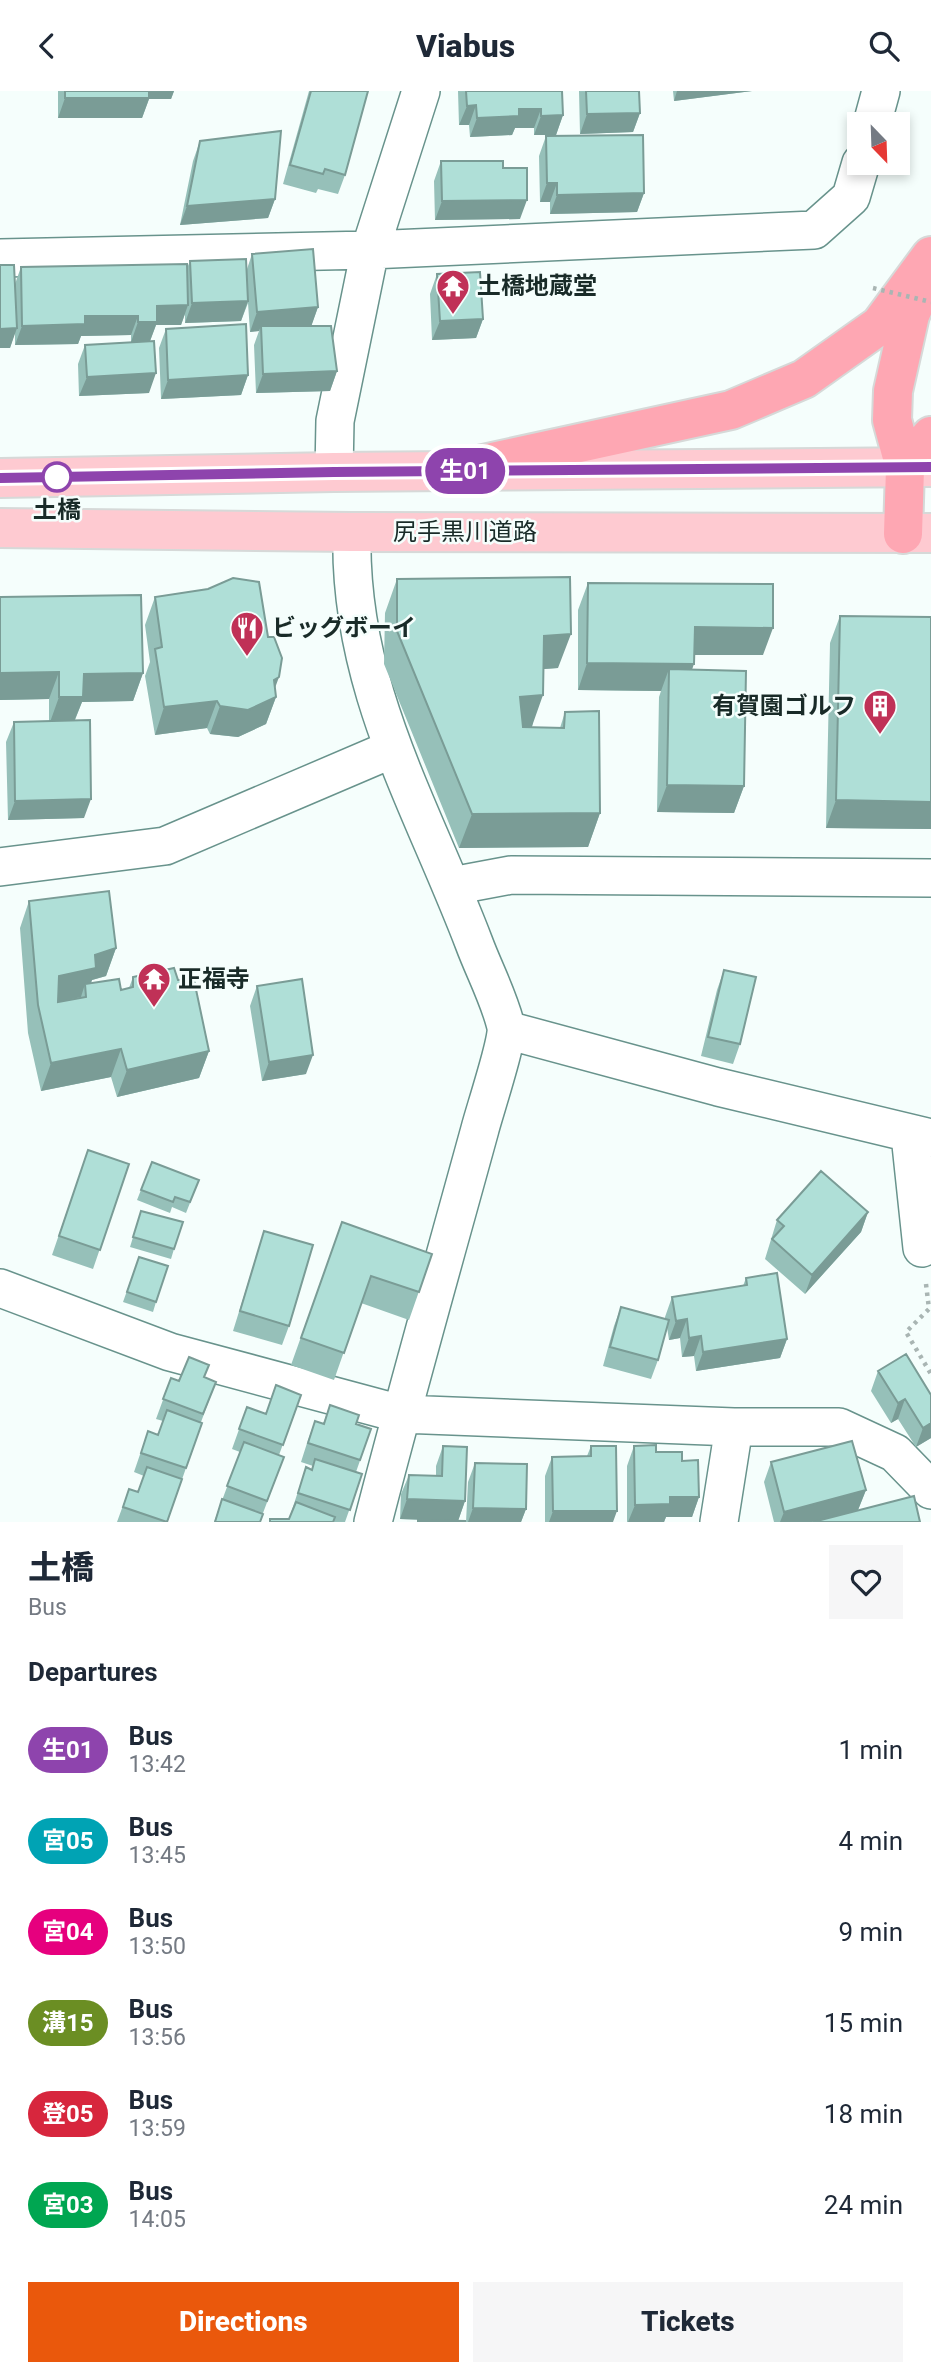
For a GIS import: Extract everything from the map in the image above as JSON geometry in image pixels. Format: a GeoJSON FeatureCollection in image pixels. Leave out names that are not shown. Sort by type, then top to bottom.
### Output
{"type":"FeatureCollection","features":[{"type":"Feature","properties":{"kind":"highway"},"geometry":{"type":"LineString","coordinates":[[451,471],[731,410],[804,379],[880,325],[931,256]]}},
{"type":"Feature","properties":{"kind":"highway"},"geometry":{"type":"LineString","coordinates":[[918,468],[892,420],[893,391],[910,316],[931,266]]}},
{"type":"Feature","properties":{"kind":"highway"},"geometry":{"type":"LineString","coordinates":[[917,533],[918,468],[931,436]]}},
{"type":"Feature","properties":{"kind":"main road"},"geometry":{"type":"LineString","coordinates":[[0,478],[334,472],[918,468]]}},
{"type":"Feature","properties":{"kind":"main road","name":"尻手黒川道路"},"geometry":{"type":"LineString","coordinates":[[0,528],[917,533]]}},
{"type":"Feature","properties":{"kind":"street"},"geometry":{"type":"LineString","coordinates":[[334,472],[335,421],[370,250],[421,91]]}},
{"type":"Feature","properties":{"kind":"street"},"geometry":{"type":"LineString","coordinates":[[875,112],[881,91]]}},
{"type":"Feature","properties":{"kind":"street"},"geometry":{"type":"LineString","coordinates":[[0,258],[370,250],[814,230],[851,197],[857,175]]}},
{"type":"Feature","properties":{"kind":"street"},"geometry":{"type":"LineString","coordinates":[[352,532],[351,569],[360,643],[376,702],[392,749],[452,886],[508,1030],[373,1522]]}},
{"type":"Feature","properties":{"kind":"street"},"geometry":{"type":"LineString","coordinates":[[0,867],[165,846],[392,749]]}},
{"type":"Feature","properties":{"kind":"street"},"geometry":{"type":"LineString","coordinates":[[452,886],[511,875],[931,878]]}},
{"type":"Feature","properties":{"kind":"street"},"geometry":{"type":"LineString","coordinates":[[508,1030],[718,1087],[921,1137],[922,1248]]}},
{"type":"Feature","properties":{"kind":"street"},"geometry":{"type":"LineString","coordinates":[[0,1288],[170,1352],[401,1414],[734,1427],[839,1427],[895,1453],[931,1490]]}},
{"type":"Feature","properties":{"kind":"street"},"geometry":{"type":"LineString","coordinates":[[719,1522],[734,1427]]}},
{"type":"Feature","properties":{"kind":"path"},"geometry":{"type":"LineString","coordinates":[[873,288],[931,302]]}},
{"type":"Feature","properties":{"kind":"path"},"geometry":{"type":"LineString","coordinates":[[922,1248],[929,1309],[906,1332],[931,1374]]}},
{"type":"Feature","properties":{"kind":"building"},"geometry":{"type":"Polygon","coordinates":[[[65,91],[149,91],[149,98],[65,98],[65,91]]]}},
{"type":"Feature","properties":{"kind":"building"},"geometry":{"type":"Polygon","coordinates":[[[311,91],[368,91],[345,175],[325,169],[323,174],[290,165],[311,91]]]}},
{"type":"Feature","properties":{"kind":"building"},"geometry":{"type":"Polygon","coordinates":[[[466,91],[562,91],[563,115],[541,116],[541,109],[519,109],[519,116],[477,118],[476,105],[467,106],[466,91]]]}},
{"type":"Feature","properties":{"kind":"building"},"geometry":{"type":"Polygon","coordinates":[[[586,91],[639,91],[640,113],[587,114],[586,91]]]}},
{"type":"Feature","properties":{"kind":"building"},"geometry":{"type":"Polygon","coordinates":[[[281,131],[275,199],[187,206],[200,141],[281,131]]]}},
{"type":"Feature","properties":{"kind":"building"},"geometry":{"type":"Polygon","coordinates":[[[643,135],[644,193],[557,195],[557,183],[547,183],[546,136],[643,135]]]}},
{"type":"Feature","properties":{"kind":"building"},"geometry":{"type":"Polygon","coordinates":[[[441,161],[503,161],[503,168],[527,168],[527,200],[442,201],[441,161]]]}},
{"type":"Feature","properties":{"kind":"building"},"geometry":{"type":"Polygon","coordinates":[[[313,249],[318,307],[257,312],[252,254],[313,249]]]}},
{"type":"Feature","properties":{"kind":"building"},"geometry":{"type":"Polygon","coordinates":[[[246,259],[248,301],[192,303],[190,261],[246,259]]]}},
{"type":"Feature","properties":{"kind":"building"},"geometry":{"type":"Polygon","coordinates":[[[187,264],[188,305],[157,306],[157,322],[138,322],[138,316],[85,316],[85,324],[22,326],[21,267],[187,264]]]}},
{"type":"Feature","properties":{"kind":"building"},"geometry":{"type":"Polygon","coordinates":[[[0,265],[14,265],[17,328],[0,329],[0,265]]]}},
{"type":"Feature","properties":{"kind":"building"},"geometry":{"type":"Polygon","coordinates":[[[480,272],[483,319],[440,321],[437,274],[480,272]]]}},
{"type":"Feature","properties":{"kind":"building"},"geometry":{"type":"Polygon","coordinates":[[[246,324],[248,375],[168,380],[166,329],[246,324]]]}},
{"type":"Feature","properties":{"kind":"building"},"geometry":{"type":"Polygon","coordinates":[[[261,326],[331,326],[337,371],[263,374],[261,326]]]}},
{"type":"Feature","properties":{"kind":"building"},"geometry":{"type":"Polygon","coordinates":[[[154,341],[156,373],[87,377],[85,345],[154,341]]]}},
{"type":"Feature","properties":{"kind":"building"},"geometry":{"type":"Polygon","coordinates":[[[570,577],[571,634],[544,636],[543,695],[520,697],[523,727],[564,728],[565,712],[599,711],[600,813],[472,814],[397,631],[397,579],[570,577]]]}},
{"type":"Feature","properties":{"kind":"building"},"geometry":{"type":"Polygon","coordinates":[[[233,578],[259,582],[268,637],[274,637],[282,658],[279,677],[274,680],[276,697],[248,710],[220,706],[217,701],[164,707],[155,649],[162,647],[155,597],[208,589],[233,578]]]}},
{"type":"Feature","properties":{"kind":"building"},"geometry":{"type":"Polygon","coordinates":[[[588,583],[773,584],[773,628],[695,627],[694,664],[587,663],[588,583]]]}},
{"type":"Feature","properties":{"kind":"building"},"geometry":{"type":"Polygon","coordinates":[[[141,595],[143,673],[84,674],[83,697],[59,697],[59,672],[0,673],[0,597],[141,595]]]}},
{"type":"Feature","properties":{"kind":"building","name":"有賀園ゴルフ"},"geometry":{"type":"Polygon","coordinates":[[[840,616],[931,617],[931,802],[836,800],[840,616]]]}},
{"type":"Feature","properties":{"kind":"building"},"geometry":{"type":"Polygon","coordinates":[[[669,669],[746,671],[744,786],[667,785],[669,669]]]}},
{"type":"Feature","properties":{"kind":"building"},"geometry":{"type":"Polygon","coordinates":[[[90,720],[91,799],[15,801],[14,722],[90,720]]]}},
{"type":"Feature","properties":{"kind":"building","name":"正福寺"},"geometry":{"type":"Polygon","coordinates":[[[109,891],[116,948],[95,955],[96,968],[59,976],[58,1002],[86,997],[85,984],[119,979],[121,990],[133,987],[133,977],[174,968],[178,980],[194,980],[209,1051],[127,1070],[121,1049],[51,1063],[38,1005],[29,901],[109,891]]]}},
{"type":"Feature","properties":{"kind":"building"},"geometry":{"type":"Polygon","coordinates":[[[724,970],[756,977],[740,1044],[708,1037],[724,970]]]}},
{"type":"Feature","properties":{"kind":"building"},"geometry":{"type":"Polygon","coordinates":[[[302,979],[313,1055],[269,1062],[257,986],[302,979]]]}},
{"type":"Feature","properties":{"kind":"building"},"geometry":{"type":"Polygon","coordinates":[[[88,1150],[129,1164],[100,1250],[59,1236],[88,1150]]]}},
{"type":"Feature","properties":{"kind":"building"},"geometry":{"type":"Polygon","coordinates":[[[152,1162],[199,1180],[190,1202],[175,1197],[173,1202],[141,1190],[152,1162]]]}},
{"type":"Feature","properties":{"kind":"building"},"geometry":{"type":"Polygon","coordinates":[[[821,1171],[868,1212],[812,1275],[772,1239],[784,1226],[777,1220],[821,1171]]]}},
{"type":"Feature","properties":{"kind":"building"},"geometry":{"type":"Polygon","coordinates":[[[141,1211],[183,1222],[174,1249],[133,1237],[141,1211]]]}},
{"type":"Feature","properties":{"kind":"building"},"geometry":{"type":"Polygon","coordinates":[[[342,1222],[432,1254],[419,1292],[371,1276],[344,1353],[301,1338],[342,1222]]]}},
{"type":"Feature","properties":{"kind":"building"},"geometry":{"type":"Polygon","coordinates":[[[264,1231],[313,1245],[289,1326],[240,1311],[264,1231]]]}},
{"type":"Feature","properties":{"kind":"building"},"geometry":{"type":"Polygon","coordinates":[[[139,1257],[168,1266],[156,1302],[127,1292],[139,1257]]]}},
{"type":"Feature","properties":{"kind":"building"},"geometry":{"type":"Polygon","coordinates":[[[777,1273],[787,1339],[703,1352],[701,1336],[689,1338],[687,1319],[676,1321],[672,1297],[747,1285],[746,1278],[777,1273]]]}},
{"type":"Feature","properties":{"kind":"building"},"geometry":{"type":"Polygon","coordinates":[[[621,1307],[669,1320],[658,1360],[610,1347],[621,1307]]]}},
{"type":"Feature","properties":{"kind":"building"},"geometry":{"type":"Polygon","coordinates":[[[906,1354],[931,1395],[931,1423],[923,1428],[905,1399],[898,1403],[878,1371],[906,1354]]]}},
{"type":"Feature","properties":{"kind":"building"},"geometry":{"type":"Polygon","coordinates":[[[189,1357],[209,1365],[204,1377],[216,1382],[203,1414],[163,1399],[171,1378],[179,1381],[189,1357]]]}},
{"type":"Feature","properties":{"kind":"building"},"geometry":{"type":"Polygon","coordinates":[[[276,1385],[301,1395],[283,1445],[239,1429],[247,1407],[266,1414],[276,1385]]]}},
{"type":"Feature","properties":{"kind":"building"},"geometry":{"type":"Polygon","coordinates":[[[330,1405],[359,1415],[356,1424],[371,1429],[360,1460],[308,1443],[315,1421],[324,1424],[330,1405]]]}},
{"type":"Feature","properties":{"kind":"building"},"geometry":{"type":"Polygon","coordinates":[[[167,1410],[202,1423],[186,1468],[141,1453],[148,1431],[158,1435],[167,1410]]]}},
{"type":"Feature","properties":{"kind":"building"},"geometry":{"type":"Polygon","coordinates":[[[852,1441],[866,1490],[784,1512],[771,1462],[852,1441]]]}},
{"type":"Feature","properties":{"kind":"building"},"geometry":{"type":"Polygon","coordinates":[[[244,1442],[284,1457],[267,1501],[227,1486],[244,1442]]]}},
{"type":"Feature","properties":{"kind":"building"},"geometry":{"type":"Polygon","coordinates":[[[656,1445],[656,1452],[682,1452],[682,1461],[698,1460],[699,1497],[670,1497],[670,1504],[635,1505],[634,1446],[656,1445]]]}},
{"type":"Feature","properties":{"kind":"building"},"geometry":{"type":"Polygon","coordinates":[[[443,1446],[467,1447],[465,1501],[407,1499],[409,1475],[442,1476],[443,1446]]]}},
{"type":"Feature","properties":{"kind":"building"},"geometry":{"type":"Polygon","coordinates":[[[591,1446],[616,1446],[617,1511],[553,1511],[552,1457],[591,1456],[591,1446]]]}},
{"type":"Feature","properties":{"kind":"building"},"geometry":{"type":"Polygon","coordinates":[[[315,1459],[362,1474],[350,1510],[298,1493],[306,1467],[312,1470],[315,1459]]]}},
{"type":"Feature","properties":{"kind":"building"},"geometry":{"type":"Polygon","coordinates":[[[475,1463],[527,1464],[526,1509],[473,1508],[475,1463]]]}},
{"type":"Feature","properties":{"kind":"building"},"geometry":{"type":"Polygon","coordinates":[[[147,1467],[182,1479],[167,1522],[123,1507],[129,1489],[138,1492],[147,1467]]]}},
{"type":"Feature","properties":{"kind":"building"},"geometry":{"type":"Polygon","coordinates":[[[914,1496],[920,1522],[813,1522],[914,1496]]]}},
{"type":"Feature","properties":{"kind":"building"},"geometry":{"type":"Polygon","coordinates":[[[222,1499],[263,1514],[260,1522],[215,1522],[222,1499]]]}},
{"type":"Feature","properties":{"kind":"building"},"geometry":{"type":"Polygon","coordinates":[[[296,1502],[335,1517],[333,1522],[270,1522],[270,1519],[289,1519],[296,1502]]]}},
{"type":"Feature","properties":{"kind":"building"},"geometry":{"type":"Polygon","coordinates":[[[465,1521],[465,1522],[418,1522],[465,1521]]]}},
{"type":"Feature","properties":{"kind":"bus line","name":"生01"},"geometry":{"type":"LineString","coordinates":[[0,478],[931,467]]}},
{"type":"Feature","properties":{"kind":"place","name":"土橋地蔵堂"},"geometry":{"type":"Point","coordinates":[453,316]}},
{"type":"Feature","properties":{"kind":"place","name":"土橋"},"geometry":{"type":"Point","coordinates":[57,477]}},
{"type":"Feature","properties":{"kind":"place","name":"ビッグボーイ"},"geometry":{"type":"Point","coordinates":[247,658]}},
{"type":"Feature","properties":{"kind":"place","name":"有賀園ゴルフ"},"geometry":{"type":"Point","coordinates":[880,736]}},
{"type":"Feature","properties":{"kind":"place","name":"正福寺"},"geometry":{"type":"Point","coordinates":[154,1009]}}]}
